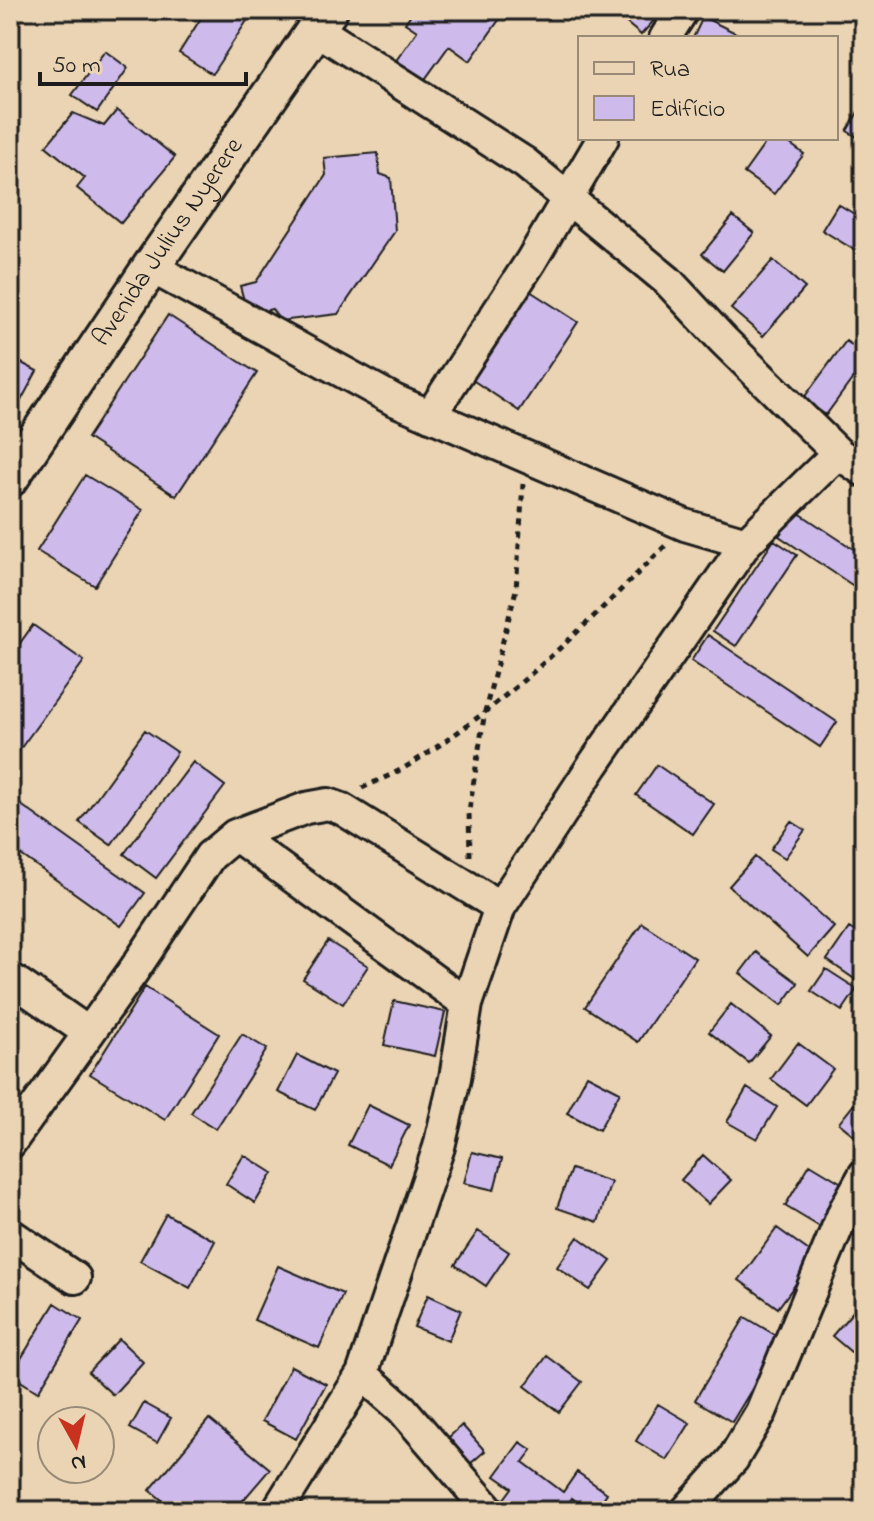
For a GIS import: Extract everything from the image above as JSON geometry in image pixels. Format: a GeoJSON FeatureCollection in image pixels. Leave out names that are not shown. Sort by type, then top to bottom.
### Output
{"type":"FeatureCollection","features":[{"type":"Feature","properties":{"kind":"street"},"geometry":{"type":"LineString","coordinates":[[666,36],[683,10]]}},
{"type":"Feature","properties":{"kind":"street"},"geometry":{"type":"LineString","coordinates":[[322,20],[525,163],[668,281],[838,453],[864,471]]}},
{"type":"Feature","properties":{"kind":"street","name":"Avenida Julius Nyerere"},"geometry":{"type":"LineString","coordinates":[[10,478],[322,20]]}},
{"type":"Feature","properties":{"kind":"street"},"geometry":{"type":"LineString","coordinates":[[430,416],[531,261],[602,140]]}},
{"type":"Feature","properties":{"kind":"street"},"geometry":{"type":"LineString","coordinates":[[151,267],[394,400],[685,525],[746,543]]}},
{"type":"Feature","properties":{"kind":"street"},"geometry":{"type":"LineString","coordinates":[[277,1511],[362,1374],[439,1147],[490,901],[593,765],[746,543],[838,453]]}},
{"type":"Feature","properties":{"kind":"street"},"geometry":{"type":"LineString","coordinates":[[10,1143],[210,856],[235,835],[306,808],[328,804],[342,809],[490,901]]}},
{"type":"Feature","properties":{"kind":"street"},"geometry":{"type":"LineString","coordinates":[[235,835],[467,1004]]}},
{"type":"Feature","properties":{"kind":"street"},"geometry":{"type":"LineString","coordinates":[[10,978],[89,1033]]}},
{"type":"Feature","properties":{"kind":"street"},"geometry":{"type":"LineString","coordinates":[[686,1511],[733,1459],[761,1412],[845,1209],[864,1175]]}},
{"type":"Feature","properties":{"kind":"street"},"geometry":{"type":"LineString","coordinates":[[10,1234],[75,1278]]}},
{"type":"Feature","properties":{"kind":"street"},"geometry":{"type":"LineString","coordinates":[[362,1374],[413,1421],[490,1511]]}},
{"type":"Feature","properties":{"kind":"path"},"geometry":{"type":"LineString","coordinates":[[490,901],[470,865],[469,811],[485,711],[516,590],[524,458]]}},
{"type":"Feature","properties":{"kind":"path"},"geometry":{"type":"LineString","coordinates":[[328,804],[411,764],[485,711],[590,621],[685,525]]}},
{"type":"Feature","properties":{"kind":"building"},"geometry":{"type":"Polygon","coordinates":[[[206,10],[254,10],[212,74],[179,53],[206,10]]]}},
{"type":"Feature","properties":{"kind":"building"},"geometry":{"type":"Polygon","coordinates":[[[414,10],[506,10],[470,61],[449,46],[423,82],[395,62],[417,31],[405,23],[414,10]]]}},
{"type":"Feature","properties":{"kind":"building"},"geometry":{"type":"Polygon","coordinates":[[[622,10],[663,10],[641,35],[617,15],[622,10]]]}},
{"type":"Feature","properties":{"kind":"building"},"geometry":{"type":"Polygon","coordinates":[[[703,17],[740,35],[740,36],[694,36],[703,17]]]}},
{"type":"Feature","properties":{"kind":"building"},"geometry":{"type":"Polygon","coordinates":[[[105,51],[128,68],[97,112],[72,95],[105,51]]]}},
{"type":"Feature","properties":{"kind":"building"},"geometry":{"type":"Polygon","coordinates":[[[117,110],[175,157],[121,223],[77,188],[85,178],[46,146],[73,113],[104,126],[117,110]]]}},
{"type":"Feature","properties":{"kind":"building"},"geometry":{"type":"Polygon","coordinates":[[[858,112],[864,115],[864,141],[847,131],[858,112]]]}},
{"type":"Feature","properties":{"kind":"building"},"geometry":{"type":"Polygon","coordinates":[[[768,140],[785,140],[804,154],[774,194],[744,173],[768,140]]]}},
{"type":"Feature","properties":{"kind":"building"},"geometry":{"type":"Polygon","coordinates":[[[378,153],[380,174],[391,178],[395,231],[338,314],[280,321],[272,309],[248,315],[240,286],[256,282],[326,175],[324,158],[378,153]]]}},
{"type":"Feature","properties":{"kind":"building"},"geometry":{"type":"Polygon","coordinates":[[[838,204],[864,220],[864,238],[856,251],[822,230],[838,204]]]}},
{"type":"Feature","properties":{"kind":"building"},"geometry":{"type":"Polygon","coordinates":[[[733,216],[754,233],[723,271],[702,254],[733,216]]]}},
{"type":"Feature","properties":{"kind":"building"},"geometry":{"type":"Polygon","coordinates":[[[773,260],[805,288],[763,336],[731,309],[773,260]]]}},
{"type":"Feature","properties":{"kind":"building"},"geometry":{"type":"Polygon","coordinates":[[[530,291],[578,322],[519,411],[471,379],[530,291]]]}},
{"type":"Feature","properties":{"kind":"building"},"geometry":{"type":"Polygon","coordinates":[[[168,315],[257,373],[176,496],[87,438],[168,315]]]}},
{"type":"Feature","properties":{"kind":"building"},"geometry":{"type":"Polygon","coordinates":[[[846,341],[864,354],[864,363],[826,415],[803,399],[846,341]]]}},
{"type":"Feature","properties":{"kind":"building"},"geometry":{"type":"Polygon","coordinates":[[[10,357],[37,371],[10,421],[10,357]]]}},
{"type":"Feature","properties":{"kind":"building"},"geometry":{"type":"Polygon","coordinates":[[[85,475],[143,510],[95,586],[37,551],[85,475]]]}},
{"type":"Feature","properties":{"kind":"building"},"geometry":{"type":"Polygon","coordinates":[[[796,511],[864,556],[864,593],[779,536],[796,511]]]}},
{"type":"Feature","properties":{"kind":"building"},"geometry":{"type":"Polygon","coordinates":[[[774,540],[797,555],[736,646],[713,631],[774,540]]]}},
{"type":"Feature","properties":{"kind":"building"},"geometry":{"type":"Polygon","coordinates":[[[33,625],[84,661],[10,763],[10,657],[33,625]]]}},
{"type":"Feature","properties":{"kind":"building"},"geometry":{"type":"Polygon","coordinates":[[[708,635],[837,722],[820,747],[691,661],[708,635]]]}},
{"type":"Feature","properties":{"kind":"building"},"geometry":{"type":"Polygon","coordinates":[[[145,730],[177,752],[111,845],[79,822],[145,730]]]}},
{"type":"Feature","properties":{"kind":"building"},"geometry":{"type":"Polygon","coordinates":[[[193,762],[225,786],[156,878],[124,854],[193,762]]]}},
{"type":"Feature","properties":{"kind":"building"},"geometry":{"type":"Polygon","coordinates":[[[657,765],[714,804],[693,834],[636,795],[657,765]]]}},
{"type":"Feature","properties":{"kind":"building"},"geometry":{"type":"Polygon","coordinates":[[[10,797],[145,893],[121,926],[10,847],[10,797]]]}},
{"type":"Feature","properties":{"kind":"building"},"geometry":{"type":"Polygon","coordinates":[[[791,821],[805,830],[785,858],[771,849],[791,821]]]}},
{"type":"Feature","properties":{"kind":"building"},"geometry":{"type":"Polygon","coordinates":[[[755,857],[834,927],[808,957],[729,886],[755,857]]]}},
{"type":"Feature","properties":{"kind":"building"},"geometry":{"type":"Polygon","coordinates":[[[642,923],[695,958],[638,1042],[585,1007],[642,923]]]}},
{"type":"Feature","properties":{"kind":"building"},"geometry":{"type":"Polygon","coordinates":[[[849,928],[864,937],[864,968],[856,980],[827,960],[849,928]]]}},
{"type":"Feature","properties":{"kind":"building"},"geometry":{"type":"Polygon","coordinates":[[[328,941],[368,966],[343,1004],[303,979],[328,941]]]}},
{"type":"Feature","properties":{"kind":"building"},"geometry":{"type":"Polygon","coordinates":[[[756,952],[798,983],[782,1005],[740,973],[756,952]]]}},
{"type":"Feature","properties":{"kind":"building"},"geometry":{"type":"Polygon","coordinates":[[[826,969],[857,989],[842,1011],[811,991],[826,969]]]}},
{"type":"Feature","properties":{"kind":"building"},"geometry":{"type":"Polygon","coordinates":[[[145,987],[219,1034],[165,1120],[90,1074],[145,987]]]}},
{"type":"Feature","properties":{"kind":"building"},"geometry":{"type":"Polygon","coordinates":[[[394,1001],[445,1012],[435,1056],[384,1045],[394,1001]]]}},
{"type":"Feature","properties":{"kind":"building"},"geometry":{"type":"Polygon","coordinates":[[[731,1004],[771,1036],[749,1063],[709,1032],[731,1004]]]}},
{"type":"Feature","properties":{"kind":"building"},"geometry":{"type":"Polygon","coordinates":[[[242,1034],[267,1049],[216,1129],[191,1113],[242,1034]]]}},
{"type":"Feature","properties":{"kind":"building"},"geometry":{"type":"Polygon","coordinates":[[[798,1043],[833,1069],[806,1105],[771,1079],[798,1043]]]}},
{"type":"Feature","properties":{"kind":"building"},"geometry":{"type":"Polygon","coordinates":[[[297,1055],[334,1074],[315,1110],[278,1092],[297,1055]]]}},
{"type":"Feature","properties":{"kind":"building"},"geometry":{"type":"Polygon","coordinates":[[[587,1075],[620,1092],[599,1130],[567,1113],[587,1075]]]}},
{"type":"Feature","properties":{"kind":"building"},"geometry":{"type":"Polygon","coordinates":[[[747,1088],[777,1107],[757,1139],[727,1122],[747,1088]]]}},
{"type":"Feature","properties":{"kind":"building"},"geometry":{"type":"Polygon","coordinates":[[[855,1103],[864,1110],[864,1137],[861,1141],[839,1123],[855,1103]]]}},
{"type":"Feature","properties":{"kind":"building"},"geometry":{"type":"Polygon","coordinates":[[[368,1105],[409,1125],[389,1165],[348,1145],[368,1105]]]}},
{"type":"Feature","properties":{"kind":"building"},"geometry":{"type":"Polygon","coordinates":[[[472,1152],[502,1159],[494,1190],[464,1183],[472,1152]]]}},
{"type":"Feature","properties":{"kind":"building"},"geometry":{"type":"Polygon","coordinates":[[[244,1155],[273,1173],[255,1203],[226,1184],[244,1155]]]}},
{"type":"Feature","properties":{"kind":"building"},"geometry":{"type":"Polygon","coordinates":[[[703,1155],[731,1180],[708,1204],[681,1180],[703,1155]]]}},
{"type":"Feature","properties":{"kind":"building"},"geometry":{"type":"Polygon","coordinates":[[[810,1164],[845,1185],[820,1227],[785,1206],[810,1164]]]}},
{"type":"Feature","properties":{"kind":"building"},"geometry":{"type":"Polygon","coordinates":[[[571,1169],[611,1182],[598,1222],[557,1208],[571,1169]]]}},
{"type":"Feature","properties":{"kind":"building"},"geometry":{"type":"Polygon","coordinates":[[[864,1201],[864,1242],[846,1231],[864,1201]]]}},
{"type":"Feature","properties":{"kind":"building"},"geometry":{"type":"Polygon","coordinates":[[[166,1214],[215,1241],[190,1288],[140,1261],[166,1214]]]}},
{"type":"Feature","properties":{"kind":"building"},"geometry":{"type":"Polygon","coordinates":[[[777,1228],[816,1256],[778,1308],[739,1280],[777,1228]]]}},
{"type":"Feature","properties":{"kind":"building"},"geometry":{"type":"Polygon","coordinates":[[[478,1231],[509,1252],[486,1286],[455,1265],[478,1231]]]}},
{"type":"Feature","properties":{"kind":"building"},"geometry":{"type":"Polygon","coordinates":[[[578,1237],[611,1261],[590,1290],[557,1267],[578,1237]]]}},
{"type":"Feature","properties":{"kind":"building"},"geometry":{"type":"Polygon","coordinates":[[[278,1266],[343,1294],[319,1348],[254,1320],[278,1266]]]}},
{"type":"Feature","properties":{"kind":"building"},"geometry":{"type":"Polygon","coordinates":[[[428,1295],[461,1310],[448,1341],[414,1327],[428,1295]]]}},
{"type":"Feature","properties":{"kind":"building"},"geometry":{"type":"Polygon","coordinates":[[[862,1301],[864,1303],[864,1363],[832,1336],[862,1301]]]}},
{"type":"Feature","properties":{"kind":"building"},"geometry":{"type":"Polygon","coordinates":[[[55,1303],[82,1320],[38,1392],[11,1375],[55,1303]]]}},
{"type":"Feature","properties":{"kind":"building"},"geometry":{"type":"Polygon","coordinates":[[[745,1317],[782,1339],[732,1422],[695,1400],[745,1317]]]}},
{"type":"Feature","properties":{"kind":"building"},"geometry":{"type":"Polygon","coordinates":[[[119,1339],[143,1362],[113,1395],[88,1372],[119,1339]]]}},
{"type":"Feature","properties":{"kind":"building"},"geometry":{"type":"Polygon","coordinates":[[[547,1356],[582,1382],[559,1412],[525,1386],[547,1356]]]}},
{"type":"Feature","properties":{"kind":"building"},"geometry":{"type":"Polygon","coordinates":[[[291,1366],[326,1384],[296,1439],[262,1421],[291,1366]]]}},
{"type":"Feature","properties":{"kind":"building"},"geometry":{"type":"Polygon","coordinates":[[[144,1403],[171,1418],[157,1443],[130,1428],[144,1403]]]}},
{"type":"Feature","properties":{"kind":"building"},"geometry":{"type":"Polygon","coordinates":[[[658,1404],[690,1423],[667,1460],[636,1441],[658,1404]]]}},
{"type":"Feature","properties":{"kind":"building"},"geometry":{"type":"Polygon","coordinates":[[[209,1419],[270,1469],[234,1511],[175,1511],[150,1490],[209,1419]]]}},
{"type":"Feature","properties":{"kind":"building"},"geometry":{"type":"Polygon","coordinates":[[[462,1425],[485,1451],[470,1464],[447,1439],[462,1425]]]}},
{"type":"Feature","properties":{"kind":"building"},"geometry":{"type":"Polygon","coordinates":[[[520,1442],[532,1450],[523,1462],[563,1492],[577,1472],[607,1493],[595,1511],[589,1511],[572,1498],[563,1511],[495,1511],[512,1488],[495,1476],[520,1442]]]}}]}
